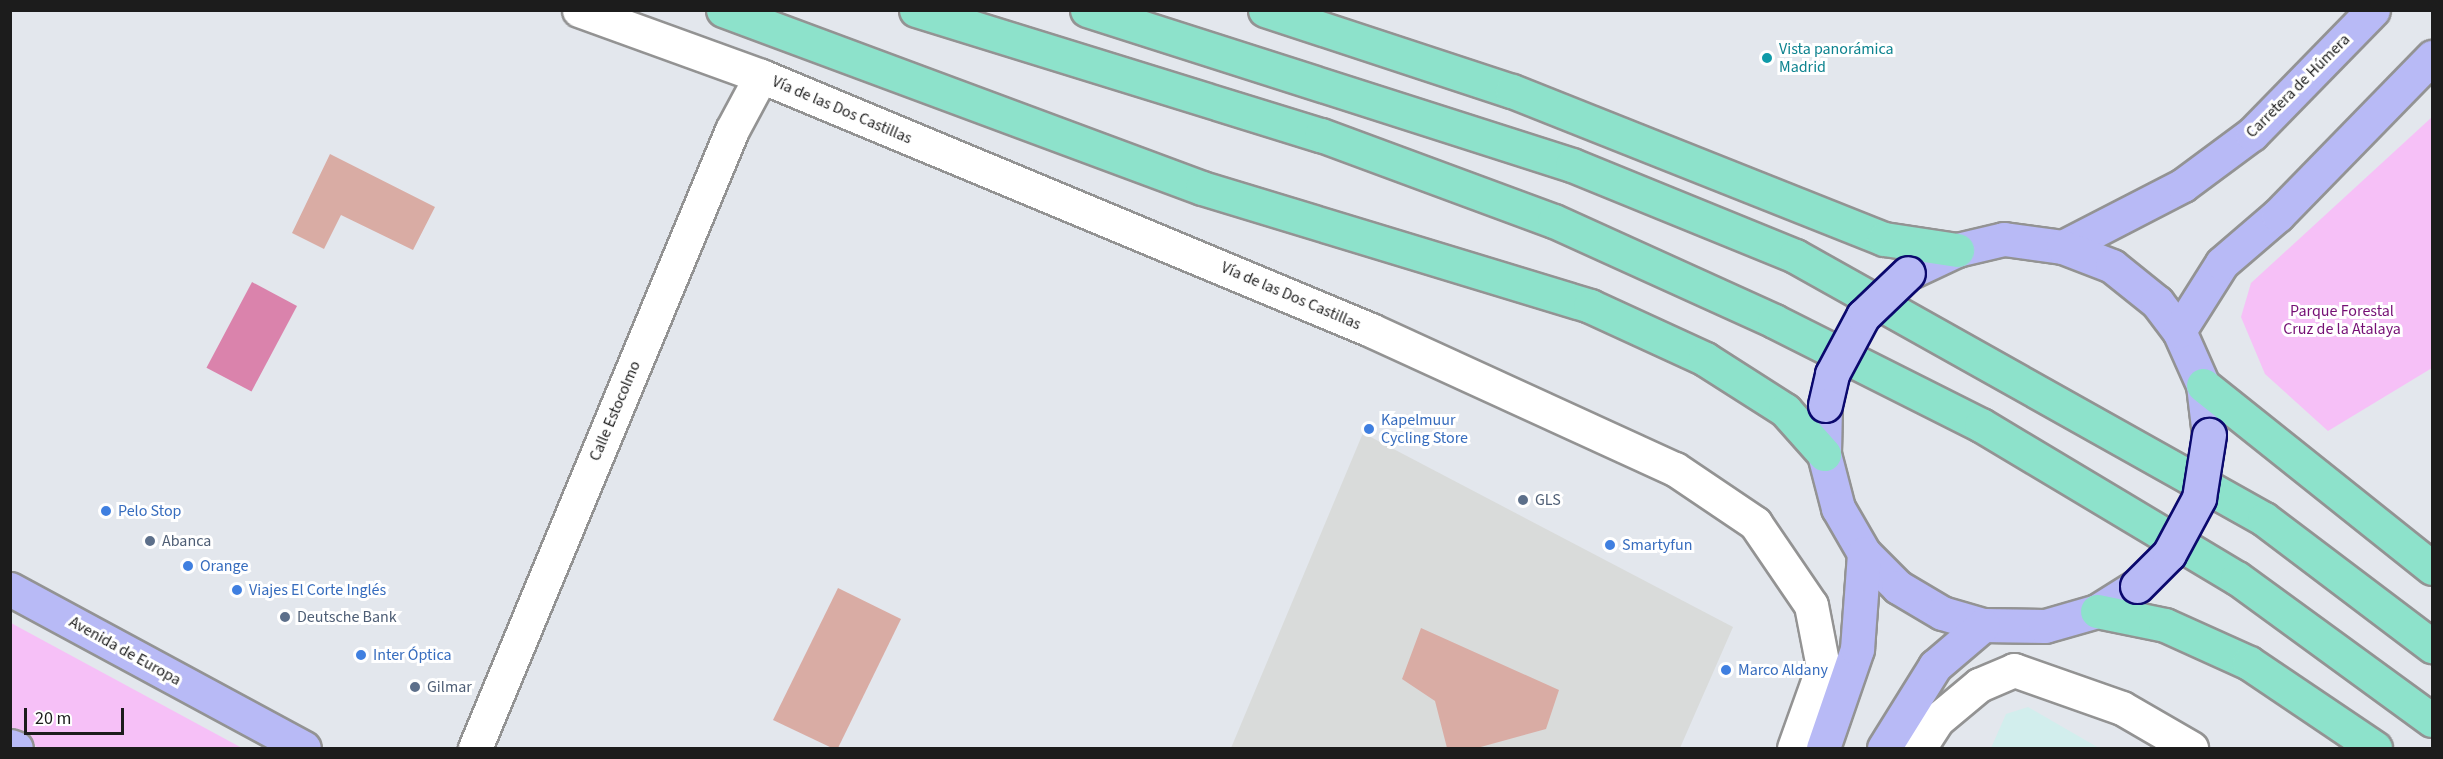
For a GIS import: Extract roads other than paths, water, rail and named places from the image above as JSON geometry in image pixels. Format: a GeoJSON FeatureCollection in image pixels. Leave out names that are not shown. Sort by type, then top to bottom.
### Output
{"type":"FeatureCollection","features":[{"type":"Feature","properties":{"kind":"highway"},"geometry":{"type":"LineString","coordinates":[[723,10],[1202,188],[1590,306],[1725,372],[1785,410],[1824,454]]}},
{"type":"Feature","properties":{"kind":"highway"},"geometry":{"type":"LineString","coordinates":[[916,10],[1321,135],[1554,221],[1774,321],[1981,425],[2237,578],[2433,720]]}},
{"type":"Feature","properties":{"kind":"highway"},"geometry":{"type":"LineString","coordinates":[[1087,10],[1572,165],[1795,256],[2264,519],[2433,646]]}},
{"type":"Feature","properties":{"kind":"highway"},"geometry":{"type":"LineString","coordinates":[[1265,10],[1512,91],[1884,239],[1957,250]]}},
{"type":"Feature","properties":{"kind":"highway"},"geometry":{"type":"LineString","coordinates":[[2203,385],[2433,568]]}},
{"type":"Feature","properties":{"kind":"highway"},"geometry":{"type":"LineString","coordinates":[[2097,611],[2165,625],[2249,663],[2375,748]]}},
{"type":"Feature","properties":{"kind":"street","name":"Vía de las Dos Castillas"},"geometry":{"type":"LineString","coordinates":[[579,10],[760,76],[1371,330],[1675,469],[1755,523],[1811,605],[1823,668],[1794,748]]}},
{"type":"Feature","properties":{"kind":"street","name":"Carretera de Húmera"},"geometry":{"type":"LineString","coordinates":[[2064,247],[2183,185],[2252,134],[2373,10]]}},
{"type":"Feature","properties":{"kind":"street"},"geometry":{"type":"LineString","coordinates":[[2180,331],[2222,263],[2278,215],[2433,57]]}},
{"type":"Feature","properties":{"kind":"street","name":"Calle Estocolmo"},"geometry":{"type":"LineString","coordinates":[[475,748],[732,130],[760,76]]}},
{"type":"Feature","properties":{"kind":"street"},"geometry":{"type":"LineString","coordinates":[[2004,239],[2064,247],[2112,266],[2157,302],[2180,331],[2203,385],[2209,435],[2199,498],[2169,554],[2137,586],[2097,611],[2045,626],[1983,626],[1942,613],[1898,587],[1864,553],[1838,508],[1824,454],[1825,405],[1832,374],[1863,315],[1908,273],[1957,250],[2004,239]]}},
{"type":"Feature","properties":{"kind":"street"},"geometry":{"type":"LineString","coordinates":[[1823,748],[1857,649],[1864,553]]}},
{"type":"Feature","properties":{"kind":"street","name":"Avenida de Europa"},"geometry":{"type":"LineString","coordinates":[[10,588],[304,748]]}},
{"type":"Feature","properties":{"kind":"street"},"geometry":{"type":"LineString","coordinates":[[1884,748],[1935,666],[1983,626]]}},
{"type":"Feature","properties":{"kind":"street"},"geometry":{"type":"LineString","coordinates":[[1919,748],[1937,720],[1979,685],[2014,669],[2122,708],[2191,748]]}},
{"type":"Feature","properties":{"kind":"street"},"geometry":{"type":"LineString","coordinates":[[10,746],[16,748]]}},
{"type":"Feature","properties":{"kind":"place","name":"Vista panorámica Madrid"},"geometry":{"type":"Point","coordinates":[1767,58]}},
{"type":"Feature","properties":{"kind":"place","name":"Kapelmuur Cycling Store"},"geometry":{"type":"Point","coordinates":[1369,429]}},
{"type":"Feature","properties":{"kind":"place","name":"GLS"},"geometry":{"type":"Point","coordinates":[1523,500]}},
{"type":"Feature","properties":{"kind":"place","name":"Pelo Stop"},"geometry":{"type":"Point","coordinates":[106,511]}},
{"type":"Feature","properties":{"kind":"place","name":"Abanca"},"geometry":{"type":"Point","coordinates":[150,541]}},
{"type":"Feature","properties":{"kind":"place","name":"Smartyfun"},"geometry":{"type":"Point","coordinates":[1610,545]}},
{"type":"Feature","properties":{"kind":"place","name":"Orange"},"geometry":{"type":"Point","coordinates":[188,566]}},
{"type":"Feature","properties":{"kind":"place","name":"Viajes El Corte Inglés"},"geometry":{"type":"Point","coordinates":[237,590]}},
{"type":"Feature","properties":{"kind":"place","name":"Deutsche Bank"},"geometry":{"type":"Point","coordinates":[285,617]}},
{"type":"Feature","properties":{"kind":"place","name":"Inter Óptica"},"geometry":{"type":"Point","coordinates":[361,655]}},
{"type":"Feature","properties":{"kind":"place","name":"Marco Aldany"},"geometry":{"type":"Point","coordinates":[1726,670]}},
{"type":"Feature","properties":{"kind":"place","name":"Gilmar"},"geometry":{"type":"Point","coordinates":[415,687]}},
{"type":"Feature","properties":{"kind":"park label","name":"Parque Forestal Cruz de la Atalaya"},"geometry":{"type":"Point","coordinates":[2342,320]}}]}
